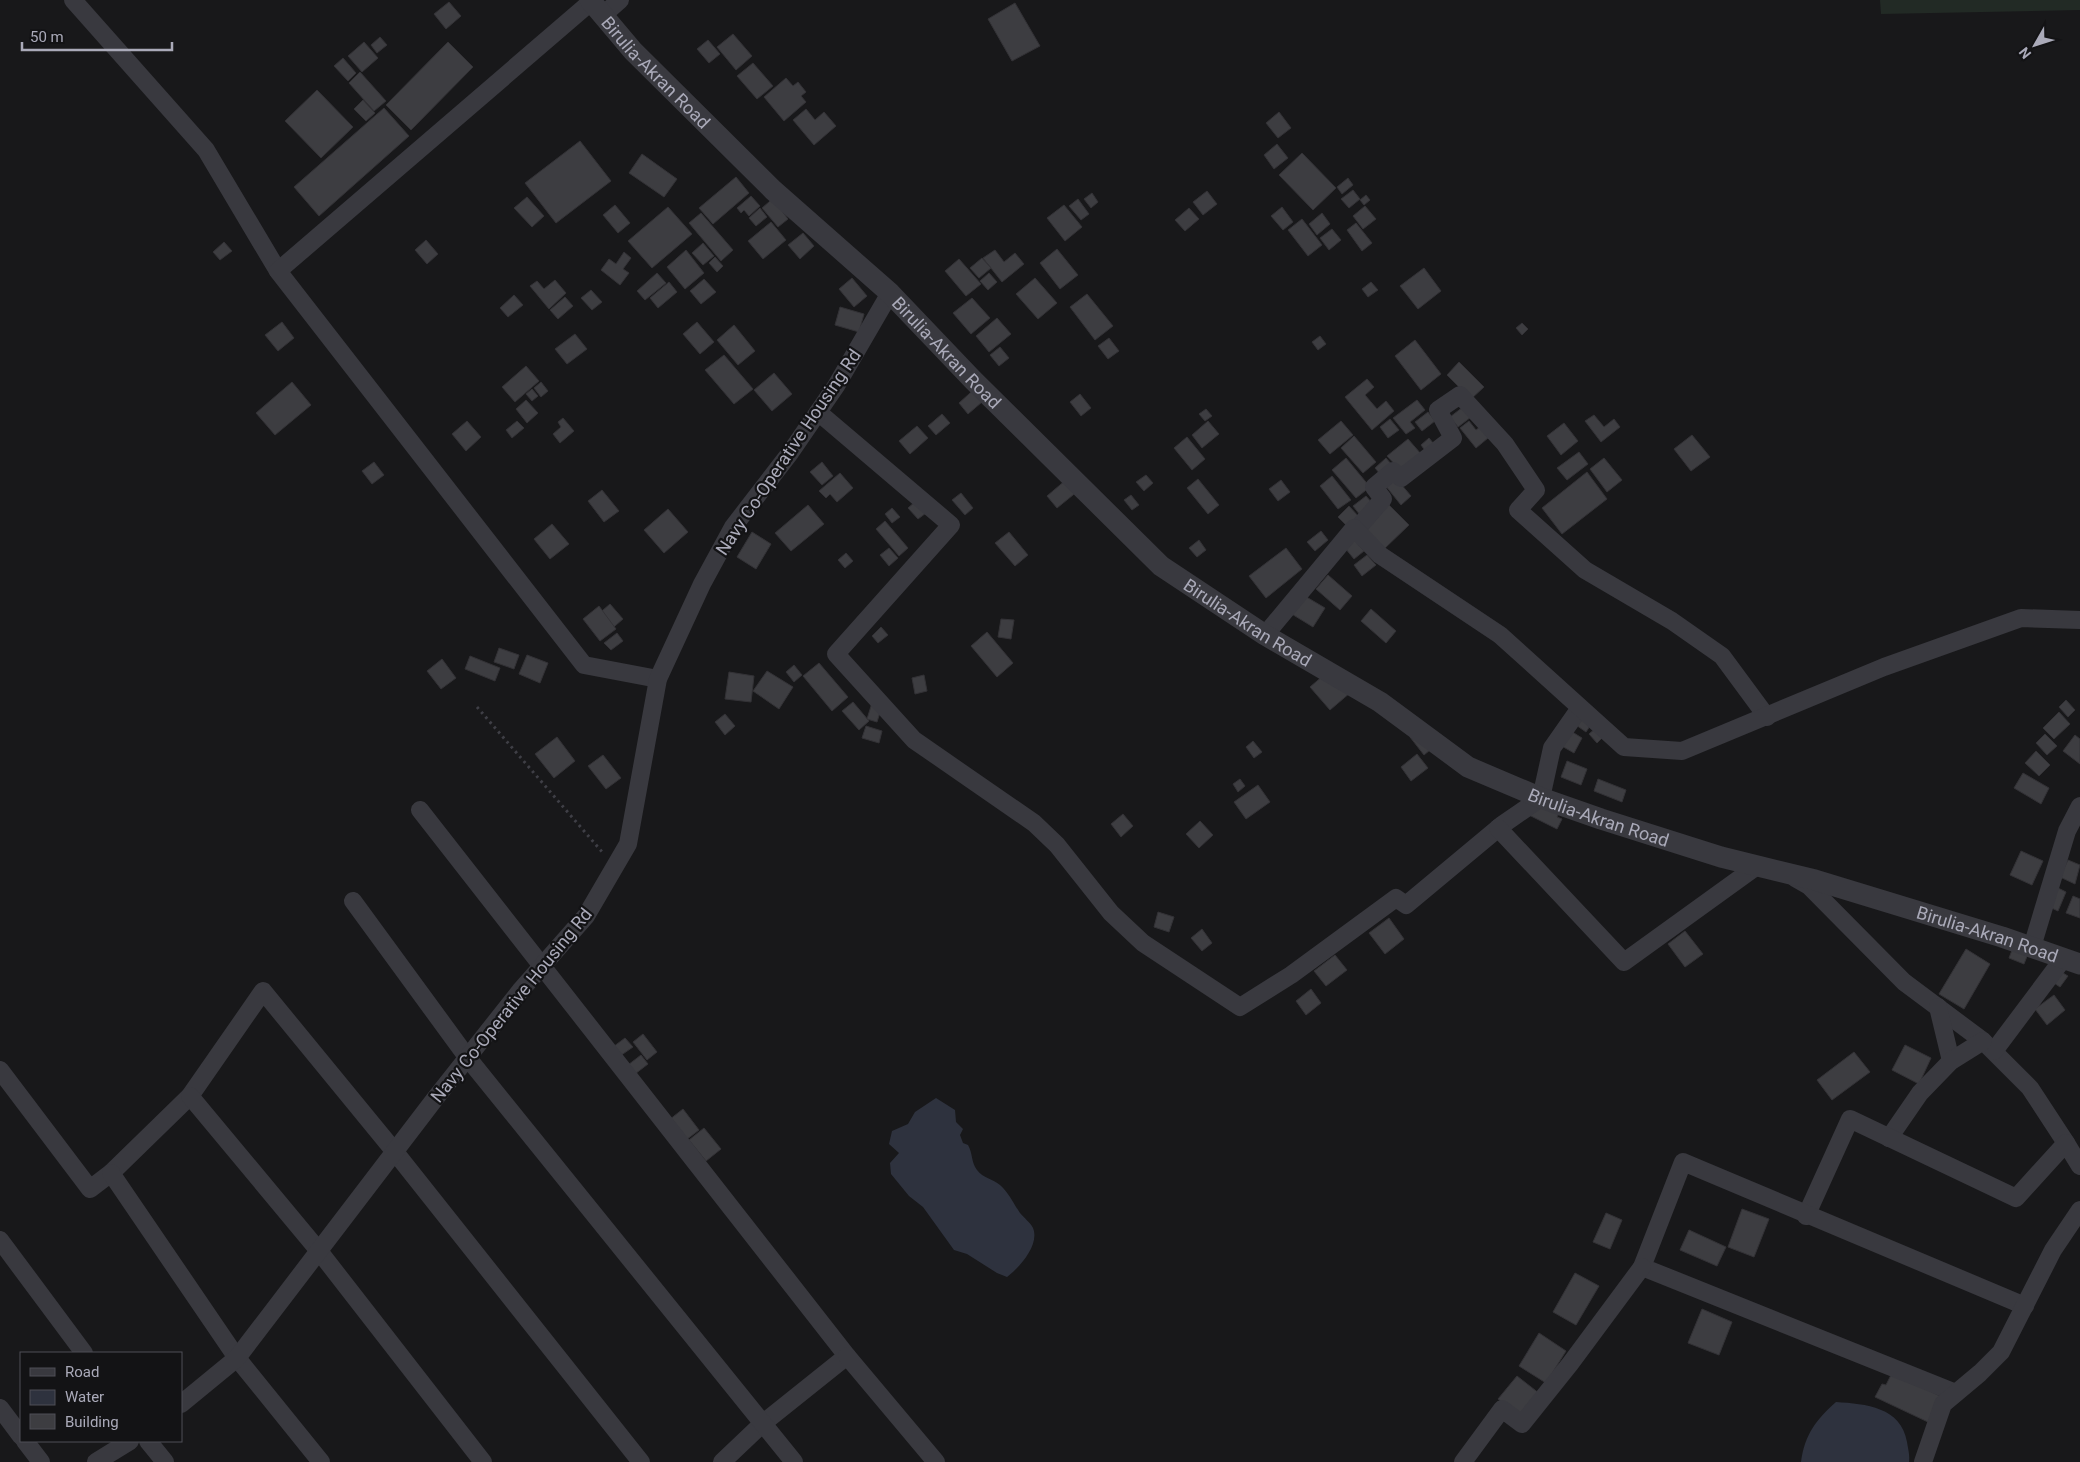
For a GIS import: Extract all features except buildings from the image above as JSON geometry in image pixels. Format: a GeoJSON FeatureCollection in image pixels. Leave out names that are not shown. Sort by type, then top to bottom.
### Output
{"type":"FeatureCollection","features":[{"type":"Feature","properties":{"kind":"street"},"geometry":{"type":"LineString","coordinates":[[73,0],[206,150],[278,271],[584,665],[658,679]]}},
{"type":"Feature","properties":{"kind":"street"},"geometry":{"type":"LineString","coordinates":[[278,271],[595,5],[620,0]]}},
{"type":"Feature","properties":{"kind":"street","name":"Birulia-Akran Road"},"geometry":{"type":"LineString","coordinates":[[595,5],[633,51],[773,190],[890,294],[973,380],[1161,566],[1266,635],[1380,702],[1468,766],[1541,798],[1721,857],[1788,874],[2032,947],[2072,961]]}},
{"type":"Feature","properties":{"kind":"street","name":"Navy Co-Operative Housing Rd"},"geometry":{"type":"LineString","coordinates":[[182,1403],[237,1358],[468,1057],[542,965],[586,916],[628,844],[658,679],[702,584],[733,527],[790,454],[890,294]]}},
{"type":"Feature","properties":{"kind":"street"},"geometry":{"type":"LineString","coordinates":[[1266,635],[1354,528],[1356,530],[1383,499],[1374,487],[1393,471],[1401,478],[1453,438],[1438,410],[1460,395],[1505,444],[1536,490],[1518,510],[1585,570],[1672,621],[1722,656],[1767,717]]}},
{"type":"Feature","properties":{"kind":"street"},"geometry":{"type":"LineString","coordinates":[[818,412],[950,525],[836,654],[914,740],[1034,823],[1057,844],[1111,913],[1143,943],[1240,1007],[1291,975],[1396,898],[1406,905],[1498,828],[1541,798],[1552,748],[1580,708]]}},
{"type":"Feature","properties":{"kind":"street"},"geometry":{"type":"LineString","coordinates":[[1356,530],[1380,555],[1500,635],[1624,746],[1682,752],[1884,667],[2021,618],[2080,620]]}},
{"type":"Feature","properties":{"kind":"street"},"geometry":{"type":"LineString","coordinates":[[2032,947],[2067,831],[2080,806]]}},
{"type":"Feature","properties":{"kind":"street"},"geometry":{"type":"LineString","coordinates":[[420,810],[847,1356],[936,1462]]}},
{"type":"Feature","properties":{"kind":"street"},"geometry":{"type":"LineString","coordinates":[[1498,828],[1624,962],[1757,866]]}},
{"type":"Feature","properties":{"kind":"street"},"geometry":{"type":"LineString","coordinates":[[1788,874],[1809,886],[1904,982],[1989,1046],[2030,1088],[2080,1166]]}},
{"type":"Feature","properties":{"kind":"street"},"geometry":{"type":"LineString","coordinates":[[354,901],[468,1057],[794,1462]]}},
{"type":"Feature","properties":{"kind":"street"},"geometry":{"type":"LineString","coordinates":[[1889,1138],[1920,1093],[1951,1061],[1989,1046],[2072,961]]}},
{"type":"Feature","properties":{"kind":"street"},"geometry":{"type":"LineString","coordinates":[[0,1070],[90,1189],[111,1173],[190,1096],[264,991],[395,1152],[641,1462]]}},
{"type":"Feature","properties":{"kind":"street"},"geometry":{"type":"LineString","coordinates":[[1938,1007],[1951,1061]]}},
{"type":"Feature","properties":{"kind":"street"},"geometry":{"type":"LineString","coordinates":[[190,1096],[319,1251],[483,1462]]}},
{"type":"Feature","properties":{"kind":"street"},"geometry":{"type":"LineString","coordinates":[[1806,1216],[1850,1120],[2016,1198],[2066,1143]]}},
{"type":"Feature","properties":{"kind":"street"},"geometry":{"type":"LineString","coordinates":[[1463,1462],[1502,1409],[1522,1424],[1570,1364],[1642,1267],[1683,1162],[1806,1216],[2025,1306]]}},
{"type":"Feature","properties":{"kind":"street"},"geometry":{"type":"LineString","coordinates":[[111,1173],[237,1358],[321,1462]]}},
{"type":"Feature","properties":{"kind":"street"},"geometry":{"type":"LineString","coordinates":[[1923,1462],[1943,1404],[1980,1373],[2001,1352],[2053,1250],[2080,1210]]}},
{"type":"Feature","properties":{"kind":"street"},"geometry":{"type":"LineString","coordinates":[[0,1240],[83,1352]]}},
{"type":"Feature","properties":{"kind":"street"},"geometry":{"type":"LineString","coordinates":[[1642,1267],[1956,1393]]}},
{"type":"Feature","properties":{"kind":"street"},"geometry":{"type":"LineString","coordinates":[[722,1462],[762,1424],[847,1356]]}},
{"type":"Feature","properties":{"kind":"street"},"geometry":{"type":"LineString","coordinates":[[0,1408],[20,1435]]}},
{"type":"Feature","properties":{"kind":"street"},"geometry":{"type":"LineString","coordinates":[[26,1442],[41,1462]]}},
{"type":"Feature","properties":{"kind":"street"},"geometry":{"type":"LineString","coordinates":[[96,1462],[128,1442]]}},
{"type":"Feature","properties":{"kind":"street"},"geometry":{"type":"LineString","coordinates":[[149,1442],[165,1462]]}},
{"type":"Feature","properties":{"kind":"path"},"geometry":{"type":"LineString","coordinates":[[477,707],[615,867]]}},
{"type":"Feature","properties":{"kind":"shaded area"},"geometry":{"type":"Polygon","coordinates":[[[1880,0],[2080,0],[2080,10],[1881,14],[1880,0]]]}},
{"type":"Feature","properties":{"kind":"water"},"geometry":{"type":"Polygon","coordinates":[[[936,1098],[955,1110],[956,1122],[963,1129],[960,1135],[963,1143],[968,1145],[977,1170],[1003,1188],[1033,1228],[1034,1242],[1031,1249],[1017,1268],[1007,1277],[997,1273],[967,1254],[954,1250],[923,1207],[909,1196],[891,1174],[890,1163],[899,1153],[889,1144],[892,1131],[908,1124],[915,1112],[936,1098]]]}},
{"type":"Feature","properties":{"kind":"water"},"geometry":{"type":"Polygon","coordinates":[[[1836,1402],[1870,1406],[1890,1414],[1898,1421],[1903,1430],[1907,1442],[1909,1462],[1801,1462],[1805,1443],[1812,1428],[1836,1402]]]}}]}
